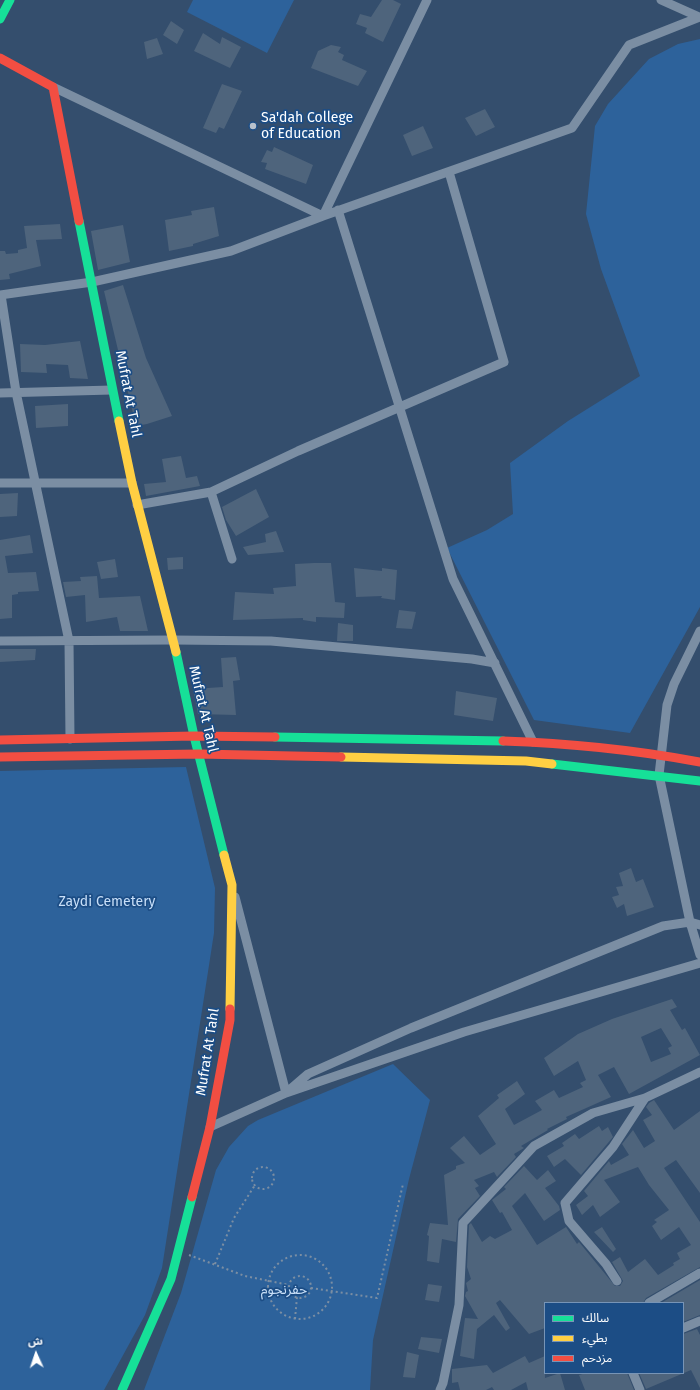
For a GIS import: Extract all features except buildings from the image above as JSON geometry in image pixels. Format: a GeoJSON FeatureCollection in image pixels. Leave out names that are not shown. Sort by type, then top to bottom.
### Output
{"type":"FeatureCollection","features":[{"type":"Feature","properties":{"kind":"main road"},"geometry":{"type":"LineString","coordinates":[[0,19],[10,0]]}},
{"type":"Feature","properties":{"kind":"main road"},"geometry":{"type":"LineString","coordinates":[[0,58],[53,87]]}},
{"type":"Feature","properties":{"kind":"main road","name":"Mufrat At Tahl"},"geometry":{"type":"LineString","coordinates":[[53,87],[112,390],[132,483],[232,885],[230,1020],[210,1127],[167,1291],[122,1390]]}},
{"type":"Feature","properties":{"kind":"main road"},"geometry":{"type":"LineString","coordinates":[[0,740],[194,736],[533,742],[661,755],[700,762]]}},
{"type":"Feature","properties":{"kind":"main road"},"geometry":{"type":"LineString","coordinates":[[0,758],[199,754],[526,761],[659,775],[700,782]]}},
{"type":"Feature","properties":{"kind":"street"},"geometry":{"type":"LineString","coordinates":[[323,216],[427,0]]}},
{"type":"Feature","properties":{"kind":"street"},"geometry":{"type":"LineString","coordinates":[[661,0],[699,17]]}},
{"type":"Feature","properties":{"kind":"street"},"geometry":{"type":"LineString","coordinates":[[70,739],[69,641],[16,392],[1,295],[92,282],[232,251],[338,210],[572,128],[629,45],[699,17]]}},
{"type":"Feature","properties":{"kind":"street"},"geometry":{"type":"LineString","coordinates":[[53,87],[323,216]]}},
{"type":"Feature","properties":{"kind":"street"},"geometry":{"type":"LineString","coordinates":[[137,505],[211,492],[399,406],[504,362],[449,172]]}},
{"type":"Feature","properties":{"kind":"street"},"geometry":{"type":"LineString","coordinates":[[338,210],[453,579],[533,742]]}},
{"type":"Feature","properties":{"kind":"street"},"geometry":{"type":"LineString","coordinates":[[0,393],[112,390]]}},
{"type":"Feature","properties":{"kind":"street"},"geometry":{"type":"LineString","coordinates":[[0,483],[132,483]]}},
{"type":"Feature","properties":{"kind":"street"},"geometry":{"type":"LineString","coordinates":[[211,492],[232,559]]}},
{"type":"Feature","properties":{"kind":"street"},"geometry":{"type":"LineString","coordinates":[[700,631],[674,684],[667,705],[659,775],[690,922],[700,955]]}},
{"type":"Feature","properties":{"kind":"street"},"geometry":{"type":"LineString","coordinates":[[0,641],[271,641],[472,659],[495,663]]}},
{"type":"Feature","properties":{"kind":"street"},"geometry":{"type":"LineString","coordinates":[[232,885],[286,1093]]}},
{"type":"Feature","properties":{"kind":"street"},"geometry":{"type":"LineString","coordinates":[[286,1093],[308,1074],[411,1028],[663,926],[690,922],[700,925]]}},
{"type":"Feature","properties":{"kind":"street"},"geometry":{"type":"LineString","coordinates":[[210,1127],[286,1093],[464,1032],[700,962]]}},
{"type":"Feature","properties":{"kind":"street"},"geometry":{"type":"LineString","coordinates":[[440,1390],[443,1383],[459,1305],[463,1223],[534,1146],[593,1113],[645,1098],[700,1072]]}},
{"type":"Feature","properties":{"kind":"street"},"geometry":{"type":"LineString","coordinates":[[617,1281],[606,1264],[569,1221],[565,1203],[612,1147],[645,1098]]}},
{"type":"Feature","properties":{"kind":"street"},"geometry":{"type":"LineString","coordinates":[[651,1302],[700,1274]]}},
{"type":"Feature","properties":{"kind":"street"},"geometry":{"type":"LineString","coordinates":[[684,1328],[700,1322]]}},
{"type":"Feature","properties":{"kind":"street"},"geometry":{"type":"LineString","coordinates":[[633,1374],[640,1390]]}},
{"type":"Feature","properties":{"kind":"path"},"geometry":{"type":"LineString","coordinates":[[258,1168],[267,1168],[273,1173],[274,1180],[269,1188],[262,1189],[255,1185],[252,1176],[258,1168]]}},
{"type":"Feature","properties":{"kind":"path"},"geometry":{"type":"LineString","coordinates":[[311,1288],[377,1298],[402,1184]]}},
{"type":"Feature","properties":{"kind":"path"},"geometry":{"type":"LineString","coordinates":[[214,1264],[234,1218],[255,1185]]}},
{"type":"Feature","properties":{"kind":"path"},"geometry":{"type":"LineString","coordinates":[[178,1252],[245,1276],[268,1282],[289,1285]]}},
{"type":"Feature","properties":{"kind":"path"},"geometry":{"type":"LineString","coordinates":[[291,1256],[312,1256],[324,1265],[331,1277],[332,1292],[327,1305],[316,1315],[302,1319],[295,1319],[288,1317],[276,1309],[268,1296],[268,1282],[270,1274],[278,1263],[291,1256]]}},
{"type":"Feature","properties":{"kind":"path"},"geometry":{"type":"LineString","coordinates":[[302,1276],[308,1279],[311,1288],[305,1296],[297,1297],[290,1292],[289,1285],[292,1278],[302,1276]]}},
{"type":"Feature","properties":{"kind":"path"},"geometry":{"type":"LineString","coordinates":[[295,1319],[297,1297]]}},
{"type":"Feature","properties":{"kind":"green space"},"geometry":{"type":"Polygon","coordinates":[[[193,0],[294,0],[267,53],[187,12],[193,0]]]}},
{"type":"Feature","properties":{"kind":"green space"},"geometry":{"type":"Polygon","coordinates":[[[700,39],[700,607],[630,733],[534,720],[447,548],[487,530],[513,514],[510,463],[568,421],[640,376],[601,269],[586,214],[595,126],[608,104],[649,59],[678,44],[700,39]]]}},
{"type":"Feature","properties":{"kind":"green space","name":"Zaydi Cemetery"},"geometry":{"type":"Polygon","coordinates":[[[186,767],[215,888],[214,933],[162,1268],[145,1315],[104,1390],[0,1390],[0,771],[186,767]]]}},
{"type":"Feature","properties":{"kind":"green space","name":"حفرنجوم"},"geometry":{"type":"Polygon","coordinates":[[[393,1064],[430,1100],[409,1179],[373,1340],[370,1390],[144,1390],[181,1293],[216,1170],[229,1147],[248,1126],[258,1120],[393,1064]]]}},
{"type":"Feature","properties":{"kind":"traffic: fast"},"geometry":{"type":"LineString","coordinates":[[0,19],[10,0]]}},
{"type":"Feature","properties":{"kind":"traffic: fast"},"geometry":{"type":"LineString","coordinates":[[79,221],[119,421]]}},
{"type":"Feature","properties":{"kind":"traffic: fast"},"geometry":{"type":"LineString","coordinates":[[176,652],[194,736],[224,855]]}},
{"type":"Feature","properties":{"kind":"traffic: fast"},"geometry":{"type":"LineString","coordinates":[[275,737],[503,741]]}},
{"type":"Feature","properties":{"kind":"traffic: fast"},"geometry":{"type":"LineString","coordinates":[[552,764],[700,781]]}},
{"type":"Feature","properties":{"kind":"traffic: fast"},"geometry":{"type":"LineString","coordinates":[[122,1390],[171,1279],[192,1197]]}},
{"type":"Feature","properties":{"kind":"traffic: slow"},"geometry":{"type":"LineString","coordinates":[[119,421],[132,483],[176,652]]}},
{"type":"Feature","properties":{"kind":"traffic: slow"},"geometry":{"type":"LineString","coordinates":[[341,757],[526,761],[552,764]]}},
{"type":"Feature","properties":{"kind":"traffic: slow"},"geometry":{"type":"LineString","coordinates":[[224,855],[232,885],[230,1009]]}},
{"type":"Feature","properties":{"kind":"traffic: jam"},"geometry":{"type":"LineString","coordinates":[[0,58],[53,87],[79,221]]}},
{"type":"Feature","properties":{"kind":"traffic: jam"},"geometry":{"type":"LineString","coordinates":[[0,740],[194,736],[275,737]]}},
{"type":"Feature","properties":{"kind":"traffic: jam"},"geometry":{"type":"LineString","coordinates":[[503,741],[552,743],[602,748],[700,762]]}},
{"type":"Feature","properties":{"kind":"traffic: jam"},"geometry":{"type":"LineString","coordinates":[[0,757],[199,754],[341,757]]}},
{"type":"Feature","properties":{"kind":"traffic: jam"},"geometry":{"type":"LineString","coordinates":[[192,1197],[210,1127],[230,1020],[230,1009]]}},
{"type":"Feature","properties":{"kind":"place","name":"Sa'dah College of Education"},"geometry":{"type":"Point","coordinates":[253,126]}}]}
